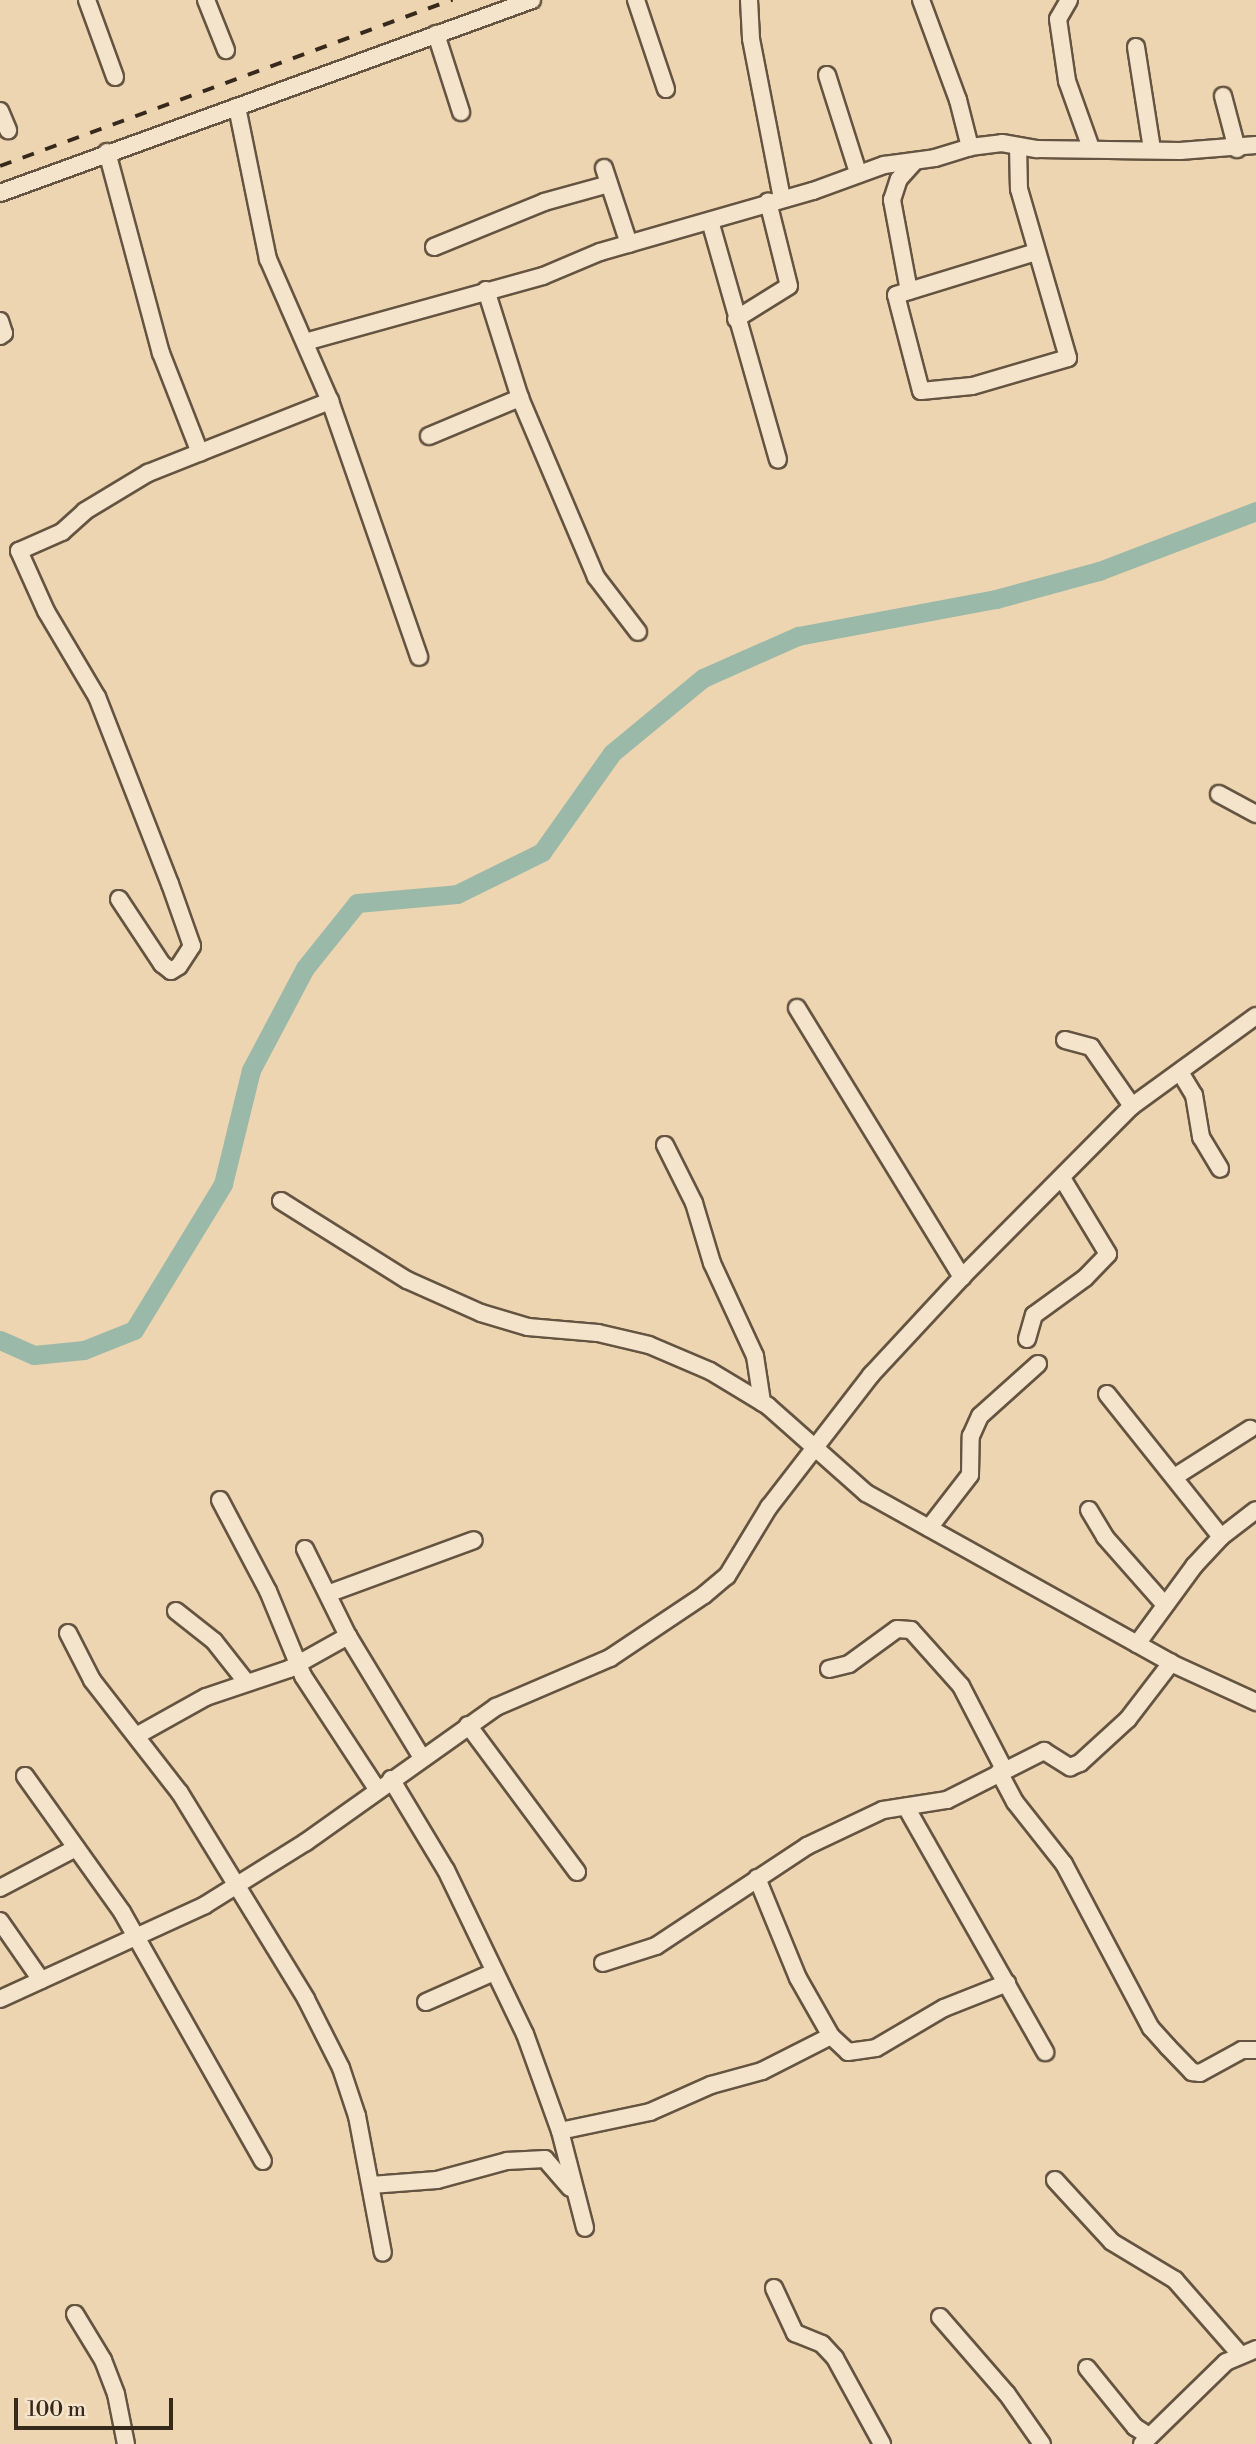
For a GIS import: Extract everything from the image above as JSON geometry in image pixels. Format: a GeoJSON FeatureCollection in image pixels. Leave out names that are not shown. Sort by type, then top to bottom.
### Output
{"type":"FeatureCollection","features":[{"type":"Feature","properties":{"kind":"street"},"geometry":{"type":"LineString","coordinates":[[87,0],[115,77]]}},
{"type":"Feature","properties":{"kind":"street"},"geometry":{"type":"LineString","coordinates":[[206,0],[226,50]]}},
{"type":"Feature","properties":{"kind":"street"},"geometry":{"type":"LineString","coordinates":[[0,193],[532,0]]}},
{"type":"Feature","properties":{"kind":"street"},"geometry":{"type":"LineString","coordinates":[[636,0],[666,89]]}},
{"type":"Feature","properties":{"kind":"street"},"geometry":{"type":"LineString","coordinates":[[736,319],[789,286],[751,38],[749,0]]}},
{"type":"Feature","properties":{"kind":"street"},"geometry":{"type":"LineString","coordinates":[[921,0],[958,100],[970,146]]}},
{"type":"Feature","properties":{"kind":"street"},"geometry":{"type":"LineString","coordinates":[[1069,0],[1058,19],[1067,81],[1091,148]]}},
{"type":"Feature","properties":{"kind":"street"},"geometry":{"type":"LineString","coordinates":[[436,34],[461,112]]}},
{"type":"Feature","properties":{"kind":"street"},"geometry":{"type":"LineString","coordinates":[[1136,47],[1152,149]]}},
{"type":"Feature","properties":{"kind":"street"},"geometry":{"type":"LineString","coordinates":[[827,75],[858,173]]}},
{"type":"Feature","properties":{"kind":"street"},"geometry":{"type":"LineString","coordinates":[[1223,96],[1237,149]]}},
{"type":"Feature","properties":{"kind":"street"},"geometry":{"type":"LineString","coordinates":[[237,107],[268,259],[330,401],[419,657]]}},
{"type":"Feature","properties":{"kind":"street"},"geometry":{"type":"LineString","coordinates":[[0,111],[8,130]]}},
{"type":"Feature","properties":{"kind":"street"},"geometry":{"type":"LineString","coordinates":[[305,342],[543,276],[629,244],[775,201],[858,173],[970,146],[1237,149],[1256,145]]}},
{"type":"Feature","properties":{"kind":"street"},"geometry":{"type":"LineString","coordinates":[[1018,146],[1019,189],[1068,358],[972,386],[921,391],[897,295],[1036,252]]}},
{"type":"Feature","properties":{"kind":"street"},"geometry":{"type":"LineString","coordinates":[[107,152],[161,353],[200,453]]}},
{"type":"Feature","properties":{"kind":"street"},"geometry":{"type":"LineString","coordinates":[[909,291],[892,200],[899,179],[915,161]]}},
{"type":"Feature","properties":{"kind":"street"},"geometry":{"type":"LineString","coordinates":[[604,168],[629,244]]}},
{"type":"Feature","properties":{"kind":"street"},"geometry":{"type":"LineString","coordinates":[[434,247],[544,202],[609,184]]}},
{"type":"Feature","properties":{"kind":"street"},"geometry":{"type":"LineString","coordinates":[[710,220],[778,460]]}},
{"type":"Feature","properties":{"kind":"street"},"geometry":{"type":"LineString","coordinates":[[486,290],[520,398],[596,577],[638,632]]}},
{"type":"Feature","properties":{"kind":"street"},"geometry":{"type":"LineString","coordinates":[[0,321],[0,336]]}},
{"type":"Feature","properties":{"kind":"street"},"geometry":{"type":"LineString","coordinates":[[429,436],[520,398]]}},
{"type":"Feature","properties":{"kind":"street"},"geometry":{"type":"LineString","coordinates":[[120,899],[162,964],[171,971],[179,966],[192,946],[170,884],[97,697],[46,611],[19,551],[62,532],[85,511],[148,473],[330,401]]}},
{"type":"Feature","properties":{"kind":"street"},"geometry":{"type":"LineString","coordinates":[[1219,794],[1256,814]]}},
{"type":"Feature","properties":{"kind":"street"},"geometry":{"type":"LineString","coordinates":[[797,1008],[962,1277]]}},
{"type":"Feature","properties":{"kind":"street"},"geometry":{"type":"LineString","coordinates":[[0,1999],[135,1940],[237,1885],[468,1726],[516,1697],[610,1658],[704,1595],[727,1576],[769,1507],[871,1375],[962,1277],[1132,1106],[1256,1016]]}},
{"type":"Feature","properties":{"kind":"street"},"geometry":{"type":"LineString","coordinates":[[1065,1040],[1091,1047],[1132,1106]]}},
{"type":"Feature","properties":{"kind":"street"},"geometry":{"type":"LineString","coordinates":[[1180,1072],[1194,1095],[1201,1136],[1220,1169]]}},
{"type":"Feature","properties":{"kind":"street"},"geometry":{"type":"LineString","coordinates":[[664,1145],[694,1203],[712,1263],[755,1356],[762,1402]]}},
{"type":"Feature","properties":{"kind":"street"},"geometry":{"type":"LineString","coordinates":[[1027,1339],[1034,1315],[1086,1278],[1108,1254],[1062,1178]]}},
{"type":"Feature","properties":{"kind":"street"},"geometry":{"type":"LineString","coordinates":[[281,1201],[407,1280],[481,1313],[528,1327],[598,1333],[649,1345],[710,1371],[762,1402],[866,1493],[1171,1663],[1256,1702]]}},
{"type":"Feature","properties":{"kind":"street"},"geometry":{"type":"LineString","coordinates":[[929,1528],[970,1475],[971,1436],[980,1416],[1038,1364]]}},
{"type":"Feature","properties":{"kind":"street"},"geometry":{"type":"LineString","coordinates":[[1107,1394],[1176,1476],[1221,1537]]}},
{"type":"Feature","properties":{"kind":"street"},"geometry":{"type":"LineString","coordinates":[[1176,1476],[1250,1429]]}},
{"type":"Feature","properties":{"kind":"street"},"geometry":{"type":"LineString","coordinates":[[220,1500],[268,1591],[298,1664],[376,1789]]}},
{"type":"Feature","properties":{"kind":"street"},"geometry":{"type":"LineString","coordinates":[[1090,1510],[1105,1537],[1164,1604]]}},
{"type":"Feature","properties":{"kind":"street"},"geometry":{"type":"LineString","coordinates":[[1136,1644],[1164,1604],[1221,1537],[1256,1510]]}},
{"type":"Feature","properties":{"kind":"street"},"geometry":{"type":"LineString","coordinates":[[330,1593],[474,1541]]}},
{"type":"Feature","properties":{"kind":"street"},"geometry":{"type":"LineString","coordinates":[[305,1549],[330,1593],[348,1636],[421,1756]]}},
{"type":"Feature","properties":{"kind":"street"},"geometry":{"type":"LineString","coordinates":[[176,1611],[214,1641],[247,1683]]}},
{"type":"Feature","properties":{"kind":"street"},"geometry":{"type":"LineString","coordinates":[[829,1669],[849,1664],[897,1629],[911,1630],[961,1686],[1015,1802],[1064,1864],[1151,2028],[1192,2072],[1200,2073],[1242,2050],[1256,2050]]}},
{"type":"Feature","properties":{"kind":"street"},"geometry":{"type":"LineString","coordinates":[[68,1633],[92,1680],[180,1793],[306,1999],[341,2068],[358,2116],[383,2253]]}},
{"type":"Feature","properties":{"kind":"street"},"geometry":{"type":"LineString","coordinates":[[136,1736],[206,1697],[298,1664],[348,1636]]}},
{"type":"Feature","properties":{"kind":"street"},"geometry":{"type":"LineString","coordinates":[[603,1963],[656,1946],[807,1846],[883,1810],[947,1800],[1044,1751],[1070,1767],[1080,1763],[1128,1719],[1171,1663]]}},
{"type":"Feature","properties":{"kind":"street"},"geometry":{"type":"LineString","coordinates":[[468,1726],[576,1872]]}},
{"type":"Feature","properties":{"kind":"street"},"geometry":{"type":"LineString","coordinates":[[24,1776],[122,1912],[135,1940],[263,2161]]}},
{"type":"Feature","properties":{"kind":"street"},"geometry":{"type":"LineString","coordinates":[[391,1779],[446,1870],[525,2034],[560,2131],[571,2190],[584,2228]]}},
{"type":"Feature","properties":{"kind":"street"},"geometry":{"type":"LineString","coordinates":[[906,1807],[930,1856],[1007,1983],[1045,2052]]}},
{"type":"Feature","properties":{"kind":"street"},"geometry":{"type":"LineString","coordinates":[[0,1888],[76,1848]]}},
{"type":"Feature","properties":{"kind":"street"},"geometry":{"type":"LineString","coordinates":[[757,1878],[798,1978],[831,2036],[848,2052],[876,2048],[944,2008],[1007,1983]]}},
{"type":"Feature","properties":{"kind":"street"},"geometry":{"type":"LineString","coordinates":[[0,1921],[41,1980]]}},
{"type":"Feature","properties":{"kind":"street"},"geometry":{"type":"LineString","coordinates":[[426,2002],[494,1972]]}},
{"type":"Feature","properties":{"kind":"street"},"geometry":{"type":"LineString","coordinates":[[560,2131],[650,2112],[711,2085],[762,2071],[831,2036]]}},
{"type":"Feature","properties":{"kind":"street"},"geometry":{"type":"LineString","coordinates":[[371,2185],[437,2180],[507,2161],[545,2159],[571,2190]]}},
{"type":"Feature","properties":{"kind":"street"},"geometry":{"type":"LineString","coordinates":[[1055,2180],[1112,2242],[1175,2280],[1239,2353]]}},
{"type":"Feature","properties":{"kind":"street"},"geometry":{"type":"LineString","coordinates":[[774,2288],[795,2333],[822,2344],[835,2358],[882,2444]]}},
{"type":"Feature","properties":{"kind":"street"},"geometry":{"type":"LineString","coordinates":[[75,2314],[112,2382],[126,2444]]}},
{"type":"Feature","properties":{"kind":"street"},"geometry":{"type":"LineString","coordinates":[[940,2317],[1007,2394],[1042,2444]]}},
{"type":"Feature","properties":{"kind":"street"},"geometry":{"type":"LineString","coordinates":[[1087,2368],[1146,2440],[1239,2353],[1256,2349]]}},
{"type":"Feature","properties":{"kind":"waterway"},"geometry":{"type":"LineString","coordinates":[[0,1340],[34,1355],[84,1350],[134,1330],[223,1184],[251,1070],[305,968],[357,903],[457,894],[542,852],[612,753],[703,678],[798,636],[996,599],[1099,571],[1256,511]]}},
{"type":"Feature","properties":{"kind":"railway"},"geometry":{"type":"LineString","coordinates":[[0,166],[452,0]]}}]}
